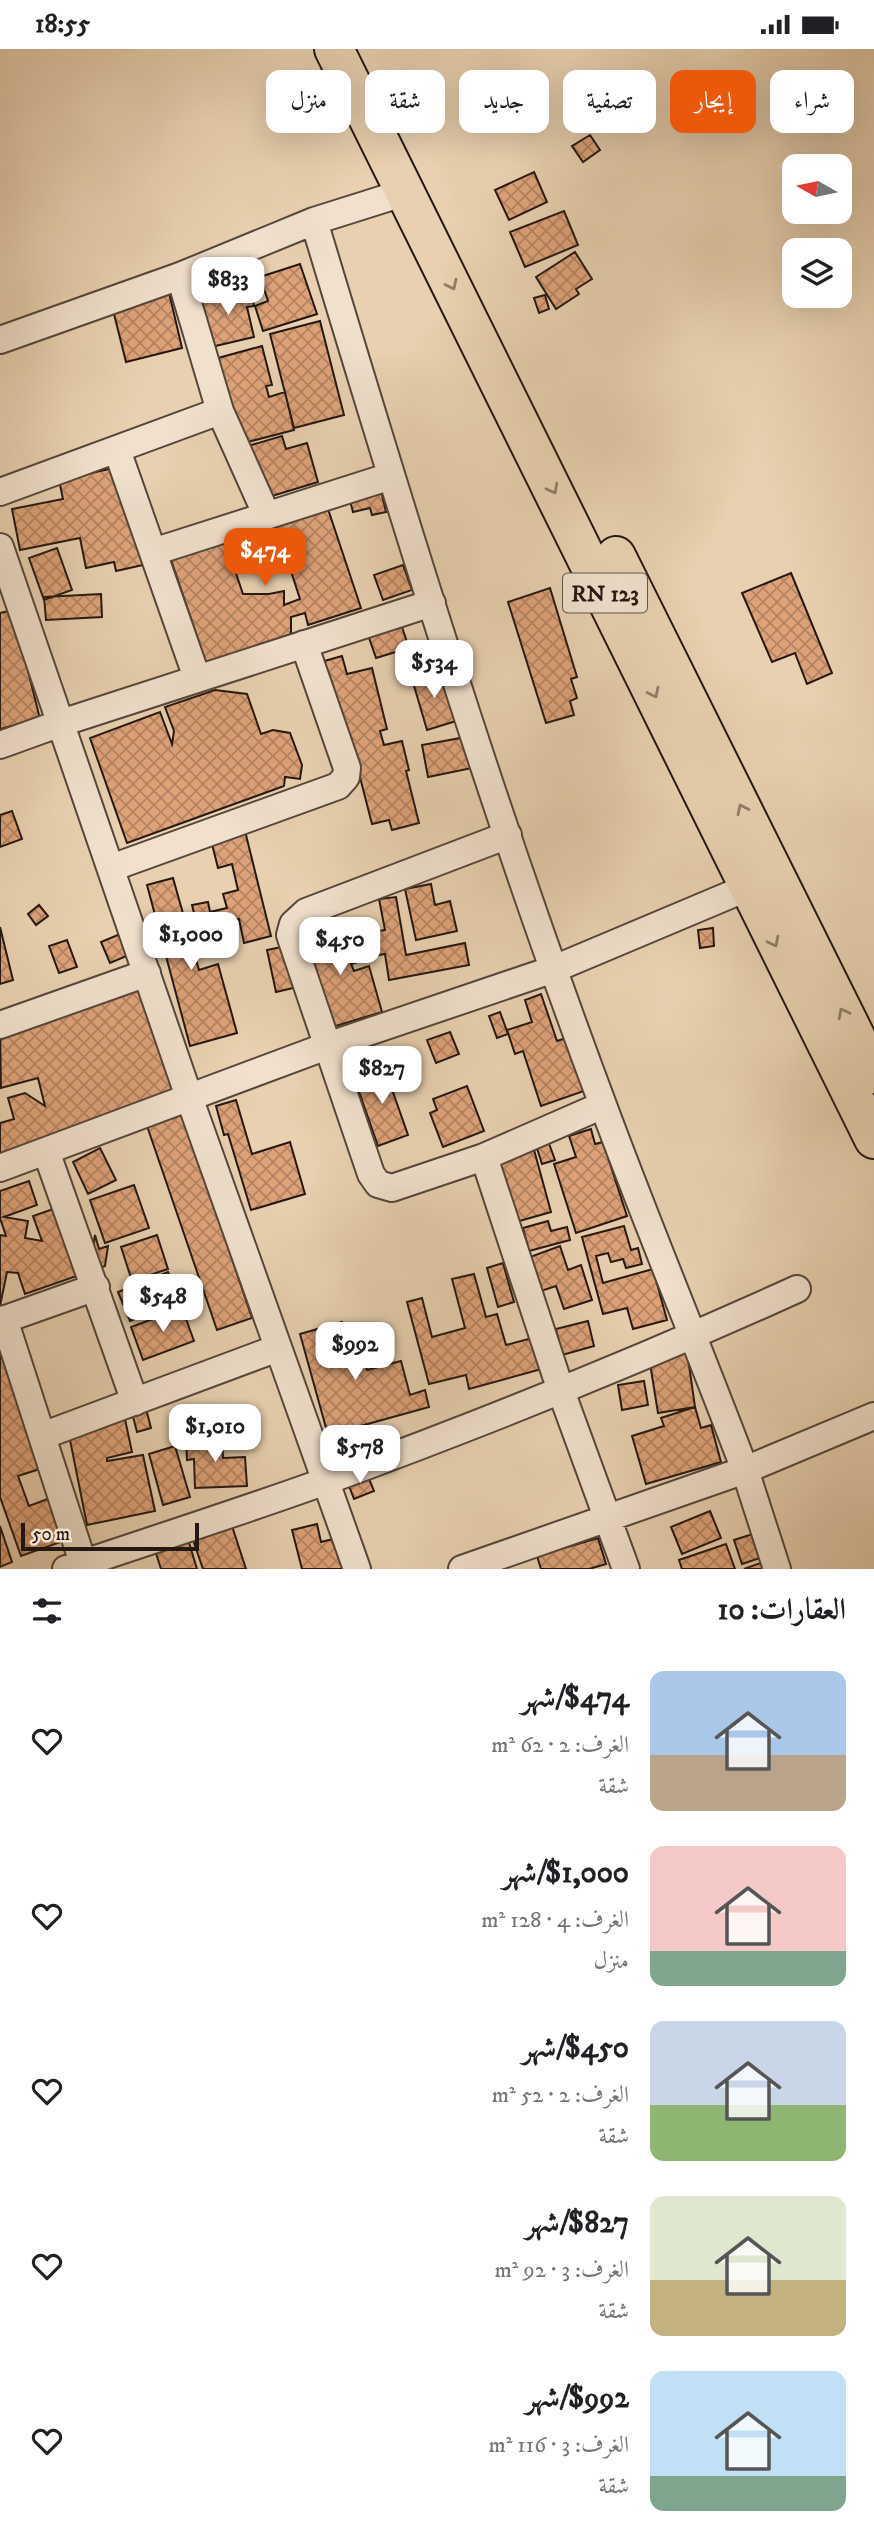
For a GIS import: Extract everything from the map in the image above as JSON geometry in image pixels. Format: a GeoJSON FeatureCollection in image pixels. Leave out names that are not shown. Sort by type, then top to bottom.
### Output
{"type":"FeatureCollection","features":[{"type":"Feature","properties":{"kind":"main road","name":"RN 123"},"geometry":{"type":"LineString","coordinates":[[334,49],[650,685],[761,882],[874,1074]]}},
{"type":"Feature","properties":{"kind":"main road","name":"RN 123"},"geometry":{"type":"LineString","coordinates":[[361,49],[761,882],[874,1139]]}},
{"type":"Feature","properties":{"kind":"street"},"geometry":{"type":"LineString","coordinates":[[0,340],[180,276],[314,221],[406,192]]}},
{"type":"Feature","properties":{"kind":"street"},"geometry":{"type":"LineString","coordinates":[[314,221],[391,476],[508,835],[603,1105],[695,1335],[745,1470],[777,1569]]}},
{"type":"Feature","properties":{"kind":"street"},"geometry":{"type":"LineString","coordinates":[[180,276],[220,411],[267,516]]}},
{"type":"Feature","properties":{"kind":"street"},"geometry":{"type":"LineString","coordinates":[[0,492],[220,411]]}},
{"type":"Feature","properties":{"kind":"street"},"geometry":{"type":"LineString","coordinates":[[117,450],[197,678]]}},
{"type":"Feature","properties":{"kind":"street"},"geometry":{"type":"LineString","coordinates":[[153,552],[391,476]]}},
{"type":"Feature","properties":{"kind":"street"},"geometry":{"type":"LineString","coordinates":[[0,547],[9,601],[61,723],[189,1097],[357,1569]]}},
{"type":"Feature","properties":{"kind":"street"},"geometry":{"type":"LineString","coordinates":[[0,745],[197,678],[432,603]]}},
{"type":"Feature","properties":{"kind":"street"},"geometry":{"type":"LineString","coordinates":[[111,868],[338,786],[346,777],[347,768],[304,644]]}},
{"type":"Feature","properties":{"kind":"street"},"geometry":{"type":"LineString","coordinates":[[508,835],[306,912],[293,924],[290,935],[371,1174],[378,1184],[392,1188],[484,1157],[603,1105]]}},
{"type":"Feature","properties":{"kind":"street"},"geometry":{"type":"LineString","coordinates":[[0,1168],[327,1046],[554,968],[761,882]]}},
{"type":"Feature","properties":{"kind":"street"},"geometry":{"type":"LineString","coordinates":[[0,1025],[147,973]]}},
{"type":"Feature","properties":{"kind":"street"},"geometry":{"type":"LineString","coordinates":[[46,1151],[135,1402]]}},
{"type":"Feature","properties":{"kind":"street"},"geometry":{"type":"LineString","coordinates":[[484,1157],[561,1391],[626,1569]]}},
{"type":"Feature","properties":{"kind":"street"},"geometry":{"type":"LineString","coordinates":[[96,1287],[2,1320],[42,1436],[74,1566],[326,1481],[561,1391],[797,1289]]}},
{"type":"Feature","properties":{"kind":"street"},"geometry":{"type":"LineString","coordinates":[[42,1436],[278,1348]]}},
{"type":"Feature","properties":{"kind":"street"},"geometry":{"type":"LineString","coordinates":[[462,1569],[745,1470],[874,1416]]}},
{"type":"Feature","properties":{"kind":"building"},"geometry":{"type":"Polygon","coordinates":[[[590,135],[600,150],[583,162],[572,146],[590,135]]]}},
{"type":"Feature","properties":{"kind":"building"},"geometry":{"type":"Polygon","coordinates":[[[534,172],[547,202],[509,220],[495,190],[534,172]]]}},
{"type":"Feature","properties":{"kind":"building"},"geometry":{"type":"Polygon","coordinates":[[[564,211],[578,245],[525,267],[510,232],[564,211]]]}},
{"type":"Feature","properties":{"kind":"building"},"geometry":{"type":"Polygon","coordinates":[[[575,252],[592,279],[576,289],[579,294],[556,309],[536,277],[575,252]]]}},
{"type":"Feature","properties":{"kind":"building"},"geometry":{"type":"Polygon","coordinates":[[[300,264],[317,314],[263,331],[255,306],[268,301],[260,277],[300,264]]]}},
{"type":"Feature","properties":{"kind":"building"},"geometry":{"type":"Polygon","coordinates":[[[167,284],[182,348],[126,362],[110,298],[167,284]]]}},
{"type":"Feature","properties":{"kind":"building"},"geometry":{"type":"Polygon","coordinates":[[[250,288],[254,306],[247,307],[254,337],[211,347],[200,299],[250,288]]]}},
{"type":"Feature","properties":{"kind":"building"},"geometry":{"type":"Polygon","coordinates":[[[545,295],[549,309],[539,313],[534,298],[545,295]]]}},
{"type":"Feature","properties":{"kind":"building"},"geometry":{"type":"Polygon","coordinates":[[[320,321],[344,415],[294,428],[270,334],[320,321]]]}},
{"type":"Feature","properties":{"kind":"building"},"geometry":{"type":"Polygon","coordinates":[[[262,346],[272,385],[266,386],[269,397],[285,392],[294,430],[240,444],[218,358],[262,346]]]}},
{"type":"Feature","properties":{"kind":"building"},"geometry":{"type":"Polygon","coordinates":[[[282,436],[286,449],[307,443],[318,482],[262,499],[248,446],[282,436]]]}},
{"type":"Feature","properties":{"kind":"building"},"geometry":{"type":"Polygon","coordinates":[[[123,466],[143,565],[116,571],[114,562],[86,568],[80,538],[20,550],[12,509],[63,499],[59,480],[123,466]]]}},
{"type":"Feature","properties":{"kind":"building"},"geometry":{"type":"Polygon","coordinates":[[[380,486],[386,512],[372,515],[370,508],[353,512],[348,493],[380,486]]]}},
{"type":"Feature","properties":{"kind":"building"},"geometry":{"type":"Polygon","coordinates":[[[327,506],[361,608],[308,625],[305,613],[291,617],[291,635],[206,663],[169,554],[224,538],[243,594],[284,591],[284,605],[300,599],[289,565],[289,552],[283,551],[273,520],[327,506]]]}},
{"type":"Feature","properties":{"kind":"building"},"geometry":{"type":"Polygon","coordinates":[[[57,548],[72,590],[44,600],[29,558],[57,548]]]}},
{"type":"Feature","properties":{"kind":"building"},"geometry":{"type":"Polygon","coordinates":[[[403,565],[412,590],[383,600],[374,575],[403,565]]]}},
{"type":"Feature","properties":{"kind":"building"},"geometry":{"type":"Polygon","coordinates":[[[791,573],[832,673],[807,684],[795,653],[772,662],[742,593],[791,573]]]}},
{"type":"Feature","properties":{"kind":"building"},"geometry":{"type":"Polygon","coordinates":[[[550,588],[577,677],[571,679],[577,698],[570,701],[574,715],[546,723],[508,602],[550,588]]]}},
{"type":"Feature","properties":{"kind":"building"},"geometry":{"type":"Polygon","coordinates":[[[101,594],[102,617],[46,620],[44,597],[101,594]]]}},
{"type":"Feature","properties":{"kind":"building"},"geometry":{"type":"Polygon","coordinates":[[[13,610],[40,719],[0,729],[0,613],[13,610]]]}},
{"type":"Feature","properties":{"kind":"building"},"geometry":{"type":"Polygon","coordinates":[[[400,621],[409,648],[376,658],[367,632],[400,621]]]}},
{"type":"Feature","properties":{"kind":"building"},"geometry":{"type":"Polygon","coordinates":[[[342,656],[347,674],[372,668],[387,729],[380,731],[384,745],[402,741],[409,770],[406,771],[419,823],[392,830],[389,820],[372,824],[354,754],[321,662],[342,656]]]}},
{"type":"Feature","properties":{"kind":"building"},"geometry":{"type":"Polygon","coordinates":[[[440,670],[456,721],[427,730],[412,679],[440,670]]]}},
{"type":"Feature","properties":{"kind":"building"},"geometry":{"type":"Polygon","coordinates":[[[215,690],[247,694],[261,734],[273,730],[290,733],[302,765],[300,779],[285,777],[284,786],[127,843],[90,738],[160,712],[172,744],[174,731],[165,707],[215,690]]]}},
{"type":"Feature","properties":{"kind":"building"},"geometry":{"type":"Polygon","coordinates":[[[466,737],[472,768],[428,777],[422,745],[466,737]]]}},
{"type":"Feature","properties":{"kind":"building"},"geometry":{"type":"Polygon","coordinates":[[[12,811],[22,839],[0,847],[0,815],[12,811]]]}},
{"type":"Feature","properties":{"kind":"building"},"geometry":{"type":"Polygon","coordinates":[[[245,831],[271,936],[244,943],[239,919],[217,925],[223,949],[204,953],[192,905],[208,902],[210,912],[227,908],[223,894],[238,890],[232,864],[218,868],[211,840],[245,831]]]}},
{"type":"Feature","properties":{"kind":"building"},"geometry":{"type":"Polygon","coordinates":[[[173,878],[199,970],[218,964],[237,1033],[190,1046],[147,885],[173,878]]]}},
{"type":"Feature","properties":{"kind":"building"},"geometry":{"type":"Polygon","coordinates":[[[431,884],[435,905],[450,901],[457,931],[416,940],[405,889],[431,884]]]}},
{"type":"Feature","properties":{"kind":"building"},"geometry":{"type":"Polygon","coordinates":[[[396,897],[406,955],[465,943],[469,965],[389,980],[385,954],[367,957],[363,934],[385,930],[379,899],[396,897]]]}},
{"type":"Feature","properties":{"kind":"building"},"geometry":{"type":"Polygon","coordinates":[[[39,905],[48,916],[36,925],[28,914],[39,905]]]}},
{"type":"Feature","properties":{"kind":"building"},"geometry":{"type":"Polygon","coordinates":[[[346,923],[358,962],[351,964],[354,971],[369,966],[382,1012],[329,1028],[301,937],[346,923]]]}},
{"type":"Feature","properties":{"kind":"building"},"geometry":{"type":"Polygon","coordinates":[[[0,927],[13,980],[0,984],[0,927]]]}},
{"type":"Feature","properties":{"kind":"building"},"geometry":{"type":"Polygon","coordinates":[[[713,928],[714,946],[700,948],[698,930],[713,928]]]}},
{"type":"Feature","properties":{"kind":"building"},"geometry":{"type":"Polygon","coordinates":[[[120,934],[129,955],[110,963],[101,942],[120,934]]]}},
{"type":"Feature","properties":{"kind":"building"},"geometry":{"type":"Polygon","coordinates":[[[67,940],[77,967],[59,973],[49,946],[67,940]]]}},
{"type":"Feature","properties":{"kind":"building"},"geometry":{"type":"Polygon","coordinates":[[[291,945],[310,984],[276,992],[267,950],[291,945]]]}},
{"type":"Feature","properties":{"kind":"building"},"geometry":{"type":"Polygon","coordinates":[[[142,978],[173,1091],[168,1098],[98,1117],[100,1126],[0,1154],[0,1123],[14,1119],[8,1098],[25,1093],[45,1106],[38,1078],[1,1088],[0,1030],[142,978]]]}},
{"type":"Feature","properties":{"kind":"building"},"geometry":{"type":"Polygon","coordinates":[[[541,994],[557,1041],[566,1038],[584,1091],[541,1106],[523,1051],[515,1054],[507,1030],[532,1022],[525,1000],[541,994]]]}},
{"type":"Feature","properties":{"kind":"building"},"geometry":{"type":"Polygon","coordinates":[[[500,1012],[508,1034],[497,1038],[489,1016],[500,1012]]]}},
{"type":"Feature","properties":{"kind":"building"},"geometry":{"type":"Polygon","coordinates":[[[450,1032],[459,1054],[436,1063],[427,1040],[450,1032]]]}},
{"type":"Feature","properties":{"kind":"building"},"geometry":{"type":"Polygon","coordinates":[[[382,1061],[408,1135],[378,1146],[357,1086],[371,1081],[366,1067],[382,1061]]]}},
{"type":"Feature","properties":{"kind":"building"},"geometry":{"type":"Polygon","coordinates":[[[467,1086],[484,1131],[443,1147],[430,1113],[437,1110],[433,1099],[467,1086]]]}},
{"type":"Feature","properties":{"kind":"building"},"geometry":{"type":"Polygon","coordinates":[[[236,1100],[252,1154],[290,1142],[305,1194],[251,1210],[228,1134],[224,1135],[216,1106],[236,1100]]]}},
{"type":"Feature","properties":{"kind":"building"},"geometry":{"type":"Polygon","coordinates":[[[183,1114],[252,1318],[217,1330],[147,1126],[183,1114]]]}},
{"type":"Feature","properties":{"kind":"building"},"geometry":{"type":"Polygon","coordinates":[[[591,1129],[595,1144],[603,1142],[627,1216],[576,1233],[554,1164],[576,1157],[569,1136],[591,1129]]]}},
{"type":"Feature","properties":{"kind":"building"},"geometry":{"type":"Polygon","coordinates":[[[547,1138],[555,1160],[542,1164],[535,1142],[547,1138]]]}},
{"type":"Feature","properties":{"kind":"building"},"geometry":{"type":"Polygon","coordinates":[[[533,1146],[551,1212],[516,1222],[498,1155],[533,1146]]]}},
{"type":"Feature","properties":{"kind":"building"},"geometry":{"type":"Polygon","coordinates":[[[100,1148],[116,1180],[88,1194],[73,1162],[100,1148]]]}},
{"type":"Feature","properties":{"kind":"building"},"geometry":{"type":"Polygon","coordinates":[[[29,1181],[37,1205],[4,1217],[28,1221],[25,1238],[42,1241],[33,1216],[59,1207],[91,1258],[95,1235],[99,1249],[108,1246],[105,1266],[25,1294],[18,1273],[7,1272],[0,1306],[0,1235],[6,1236],[0,1218],[0,1191],[29,1181]]]}},
{"type":"Feature","properties":{"kind":"building"},"geometry":{"type":"Polygon","coordinates":[[[134,1185],[149,1228],[105,1243],[90,1200],[134,1185]]]}},
{"type":"Feature","properties":{"kind":"building"},"geometry":{"type":"Polygon","coordinates":[[[548,1221],[551,1231],[567,1227],[570,1240],[529,1251],[523,1228],[548,1221]]]}},
{"type":"Feature","properties":{"kind":"building"},"geometry":{"type":"Polygon","coordinates":[[[624,1226],[631,1250],[638,1248],[642,1264],[626,1268],[623,1259],[611,1262],[608,1253],[596,1256],[603,1283],[653,1269],[667,1320],[633,1329],[627,1308],[603,1314],[582,1237],[624,1226]]]}},
{"type":"Feature","properties":{"kind":"building"},"geometry":{"type":"Polygon","coordinates":[[[157,1235],[168,1269],[132,1281],[121,1247],[157,1235]]]}},
{"type":"Feature","properties":{"kind":"building"},"geometry":{"type":"Polygon","coordinates":[[[560,1246],[568,1270],[581,1265],[592,1300],[564,1309],[556,1286],[541,1291],[530,1257],[560,1246]]]}},
{"type":"Feature","properties":{"kind":"building"},"geometry":{"type":"Polygon","coordinates":[[[503,1263],[514,1302],[498,1307],[487,1268],[503,1263]]]}},
{"type":"Feature","properties":{"kind":"building"},"geometry":{"type":"Polygon","coordinates":[[[168,1272],[180,1301],[130,1321],[118,1292],[168,1272]]]}},
{"type":"Feature","properties":{"kind":"building"},"geometry":{"type":"Polygon","coordinates":[[[474,1274],[486,1317],[497,1314],[506,1345],[536,1337],[545,1368],[469,1389],[466,1375],[429,1384],[407,1302],[422,1298],[432,1337],[465,1328],[452,1279],[474,1274]]]}},
{"type":"Feature","properties":{"kind":"building"},"geometry":{"type":"Polygon","coordinates":[[[182,1308],[194,1341],[143,1360],[131,1327],[182,1308]]]}},
{"type":"Feature","properties":{"kind":"building"},"geometry":{"type":"Polygon","coordinates":[[[588,1321],[594,1346],[562,1355],[556,1329],[588,1321]]]}},
{"type":"Feature","properties":{"kind":"building"},"geometry":{"type":"Polygon","coordinates":[[[342,1322],[347,1337],[357,1334],[367,1370],[401,1361],[410,1395],[425,1390],[429,1407],[328,1435],[300,1334],[342,1322]]]}},
{"type":"Feature","properties":{"kind":"building"},"geometry":{"type":"Polygon","coordinates":[[[0,1340],[46,1467],[18,1476],[29,1506],[53,1497],[72,1538],[21,1556],[0,1497],[0,1340]]]}},
{"type":"Feature","properties":{"kind":"building"},"geometry":{"type":"Polygon","coordinates":[[[687,1351],[695,1407],[658,1413],[649,1357],[687,1351]]]}},
{"type":"Feature","properties":{"kind":"building"},"geometry":{"type":"Polygon","coordinates":[[[644,1381],[648,1405],[622,1410],[618,1385],[644,1381]]]}},
{"type":"Feature","properties":{"kind":"building"},"geometry":{"type":"Polygon","coordinates":[[[143,1397],[151,1428],[137,1432],[129,1401],[143,1397]]]}},
{"type":"Feature","properties":{"kind":"building"},"geometry":{"type":"Polygon","coordinates":[[[695,1407],[701,1428],[711,1425],[721,1462],[646,1484],[632,1436],[664,1426],[661,1418],[695,1407]]]}},
{"type":"Feature","properties":{"kind":"building"},"geometry":{"type":"Polygon","coordinates":[[[123,1410],[132,1452],[107,1458],[107,1461],[143,1455],[155,1511],[87,1525],[68,1430],[123,1410]]]}},
{"type":"Feature","properties":{"kind":"building"},"geometry":{"type":"Polygon","coordinates":[[[222,1435],[223,1458],[245,1457],[247,1486],[195,1488],[194,1459],[187,1460],[186,1437],[222,1435]]]}},
{"type":"Feature","properties":{"kind":"building"},"geometry":{"type":"Polygon","coordinates":[[[175,1446],[190,1497],[163,1505],[149,1454],[175,1446]]]}},
{"type":"Feature","properties":{"kind":"building"},"geometry":{"type":"Polygon","coordinates":[[[366,1471],[374,1491],[354,1499],[346,1478],[366,1471]]]}},
{"type":"Feature","properties":{"kind":"building"},"geometry":{"type":"Polygon","coordinates":[[[710,1511],[721,1538],[682,1554],[671,1527],[710,1511]]]}},
{"type":"Feature","properties":{"kind":"building"},"geometry":{"type":"Polygon","coordinates":[[[230,1520],[246,1569],[203,1569],[191,1534],[230,1520]]]}},
{"type":"Feature","properties":{"kind":"building"},"geometry":{"type":"Polygon","coordinates":[[[317,1524],[321,1542],[337,1538],[344,1569],[302,1569],[292,1530],[317,1524]]]}},
{"type":"Feature","properties":{"kind":"building"},"geometry":{"type":"Polygon","coordinates":[[[0,1526],[12,1562],[0,1567],[0,1526]]]}},
{"type":"Feature","properties":{"kind":"building"},"geometry":{"type":"Polygon","coordinates":[[[756,1533],[763,1557],[742,1564],[734,1540],[756,1533]]]}},
{"type":"Feature","properties":{"kind":"building"},"geometry":{"type":"Polygon","coordinates":[[[187,1536],[197,1569],[161,1569],[154,1547],[187,1536]]]}},
{"type":"Feature","properties":{"kind":"building"},"geometry":{"type":"Polygon","coordinates":[[[598,1538],[606,1564],[589,1569],[541,1569],[537,1556],[598,1538]]]}},
{"type":"Feature","properties":{"kind":"building"},"geometry":{"type":"Polygon","coordinates":[[[726,1544],[735,1569],[682,1569],[679,1560],[726,1544]]]}},
{"type":"Feature","properties":{"kind":"building"},"geometry":{"type":"Polygon","coordinates":[[[766,1561],[769,1569],[744,1569],[766,1561]]]}}]}
